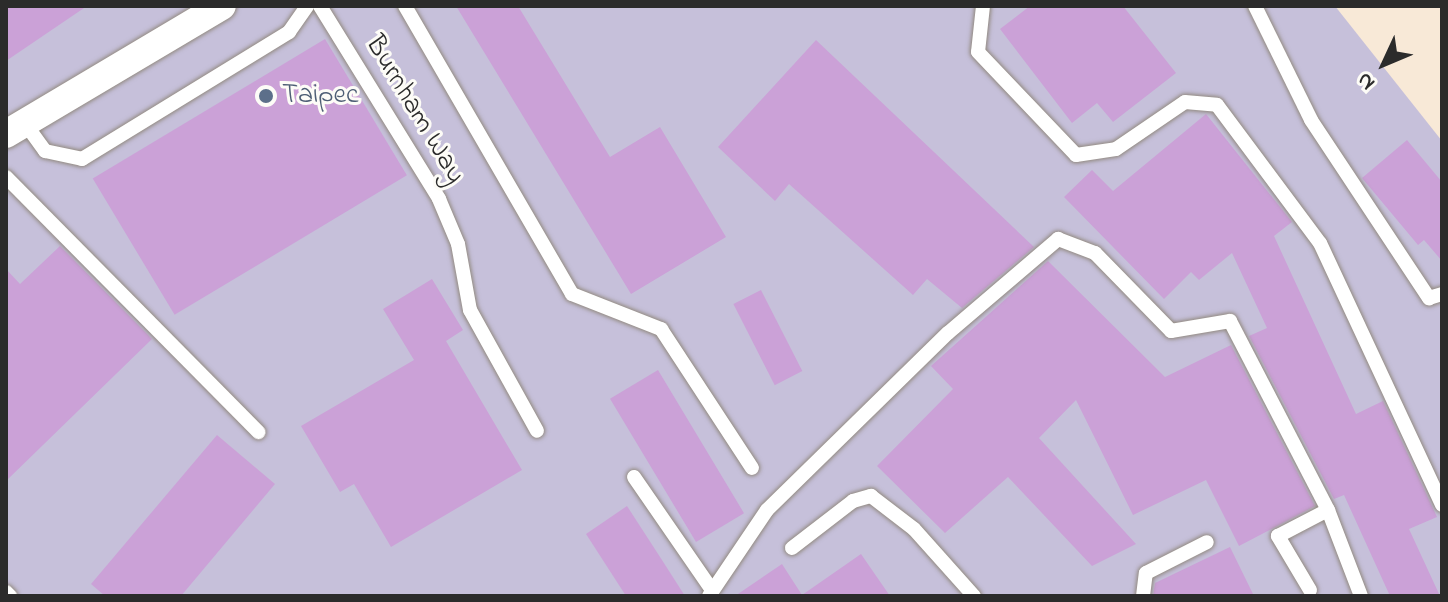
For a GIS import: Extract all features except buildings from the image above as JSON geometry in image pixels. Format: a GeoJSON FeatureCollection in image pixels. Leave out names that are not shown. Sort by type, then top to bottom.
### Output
{"type":"FeatureCollection","features":[{"type":"Feature","properties":{"kind":"street"},"geometry":{"type":"LineString","coordinates":[[15,128],[222,6]]}},
{"type":"Feature","properties":{"kind":"lane"},"geometry":{"type":"LineString","coordinates":[[15,128],[45,151],[82,159],[289,32],[307,6]]}},
{"type":"Feature","properties":{"kind":"lane","name":"Burnham Way"},"geometry":{"type":"LineString","coordinates":[[320,6],[439,199],[458,244],[470,310],[537,431]]}},
{"type":"Feature","properties":{"kind":"lane"},"geometry":{"type":"LineString","coordinates":[[405,6],[572,294],[661,329],[752,468]]}},
{"type":"Feature","properties":{"kind":"lane"},"geometry":{"type":"LineString","coordinates":[[983,6],[978,52],[1076,155],[1116,149],[1185,102],[1217,105],[1320,243],[1442,505]]}},
{"type":"Feature","properties":{"kind":"lane"},"geometry":{"type":"LineString","coordinates":[[1255,6],[1311,120],[1429,298],[1442,294]]}},
{"type":"Feature","properties":{"kind":"lane"},"geometry":{"type":"LineString","coordinates":[[6,177],[258,432]]}},
{"type":"Feature","properties":{"kind":"lane"},"geometry":{"type":"LineString","coordinates":[[634,477],[710,593],[767,510],[948,333],[1058,239],[1095,253],[1171,331],[1230,321],[1328,510],[1361,596]]}},
{"type":"Feature","properties":{"kind":"lane"},"geometry":{"type":"LineString","coordinates":[[792,548],[853,501],[871,496],[914,529],[974,596]]}},
{"type":"Feature","properties":{"kind":"lane"},"geometry":{"type":"LineString","coordinates":[[1310,590],[1278,536],[1328,510]]}},
{"type":"Feature","properties":{"kind":"lane"},"geometry":{"type":"LineString","coordinates":[[1143,596],[1146,573],[1207,542]]}},
{"type":"Feature","properties":{"kind":"shaded area"},"geometry":{"type":"Polygon","coordinates":[[[6,6],[1335,6],[1442,141],[1442,596],[6,596],[6,6]]]}},
{"type":"Feature","properties":{"kind":"place","name":"Taipec"},"geometry":{"type":"Point","coordinates":[266,96]}}]}
